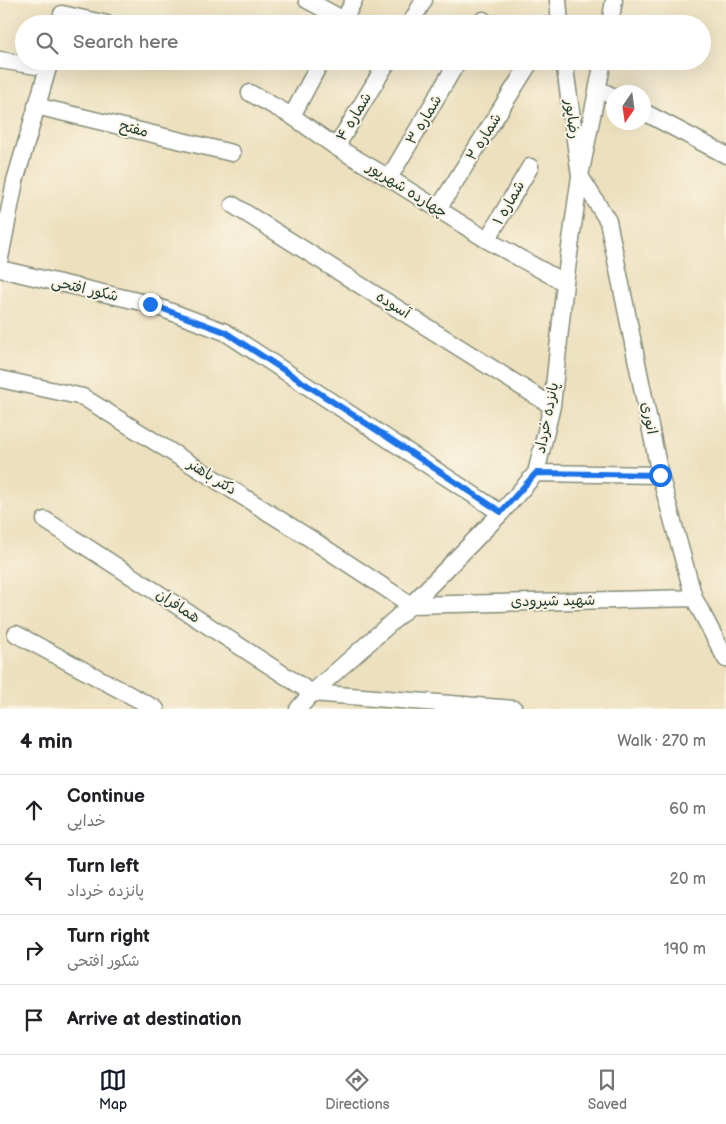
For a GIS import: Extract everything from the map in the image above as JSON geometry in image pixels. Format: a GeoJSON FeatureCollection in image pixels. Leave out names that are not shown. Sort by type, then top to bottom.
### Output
{"type":"FeatureCollection","features":[{"type":"Feature","properties":{"kind":"street"},"geometry":{"type":"LineString","coordinates":[[307,0],[332,15]]}},
{"type":"Feature","properties":{"kind":"street"},"geometry":{"type":"LineString","coordinates":[[346,15],[354,0]]}},
{"type":"Feature","properties":{"kind":"street"},"geometry":{"type":"LineString","coordinates":[[415,15],[424,0]]}},
{"type":"Feature","properties":{"kind":"street"},"geometry":{"type":"LineString","coordinates":[[558,0],[559,15]]}},
{"type":"Feature","properties":{"kind":"street"},"geometry":{"type":"LineString","coordinates":[[612,15],[614,0]]}},
{"type":"Feature","properties":{"kind":"street"},"geometry":{"type":"LineString","coordinates":[[0,60],[15,61]]}},
{"type":"Feature","properties":{"kind":"street"},"geometry":{"type":"LineString","coordinates":[[0,258],[7,179],[36,106],[47,70]]}},
{"type":"Feature","properties":{"kind":"street"},"geometry":{"type":"LineString","coordinates":[[292,116],[316,70]]}},
{"type":"Feature","properties":{"kind":"street","name":"شماره ۴"},"geometry":{"type":"LineString","coordinates":[[336,148],[383,70]]}},
{"type":"Feature","properties":{"kind":"street","name":"شماره ۳"},"geometry":{"type":"LineString","coordinates":[[389,178],[453,70]]}},
{"type":"Feature","properties":{"kind":"street","name":"شماره ۲"},"geometry":{"type":"LineString","coordinates":[[438,210],[525,70]]}},
{"type":"Feature","properties":{"kind":"street","name":"رضاپور"},"geometry":{"type":"LineString","coordinates":[[565,70],[580,176]]}},
{"type":"Feature","properties":{"kind":"street","name":"پانزده خرداد"},"geometry":{"type":"LineString","coordinates":[[298,709],[312,693],[411,605],[536,473],[552,406],[565,283],[580,176],[601,70]]}},
{"type":"Feature","properties":{"kind":"street"},"geometry":{"type":"LineString","coordinates":[[598,89],[606,93]]}},
{"type":"Feature","properties":{"kind":"street","name":"چهارده شهریور"},"geometry":{"type":"LineString","coordinates":[[250,92],[292,116],[336,148],[389,178],[487,240],[565,283]]}},
{"type":"Feature","properties":{"kind":"street","name":"مفتح"},"geometry":{"type":"LineString","coordinates":[[36,106],[232,153]]}},
{"type":"Feature","properties":{"kind":"street"},"geometry":{"type":"LineString","coordinates":[[651,116],[726,155]]}},
{"type":"Feature","properties":{"kind":"street","name":"شماره ۱"},"geometry":{"type":"LineString","coordinates":[[487,240],[530,167]]}},
{"type":"Feature","properties":{"kind":"street","name":"انوری"},"geometry":{"type":"LineString","coordinates":[[580,176],[608,221],[660,475],[694,598],[726,659]]}},
{"type":"Feature","properties":{"kind":"street","name":"آسوده"},"geometry":{"type":"LineString","coordinates":[[233,205],[552,406]]}},
{"type":"Feature","properties":{"kind":"street","name":"شکور افتحی"},"geometry":{"type":"LineString","coordinates":[[0,269],[150,304],[225,332],[501,512]]}},
{"type":"Feature","properties":{"kind":"street","name":"دکتر باهنر"},"geometry":{"type":"LineString","coordinates":[[0,379],[83,397],[311,539],[411,605]]}},
{"type":"Feature","properties":{"kind":"street"},"geometry":{"type":"LineString","coordinates":[[536,473],[660,475]]}},
{"type":"Feature","properties":{"kind":"street","name":"همافران"},"geometry":{"type":"LineString","coordinates":[[45,520],[312,693]]}},
{"type":"Feature","properties":{"kind":"street","name":"شهید شیرودی"},"geometry":{"type":"LineString","coordinates":[[411,605],[694,598]]}},
{"type":"Feature","properties":{"kind":"street"},"geometry":{"type":"LineString","coordinates":[[16,634],[156,709]]}},
{"type":"Feature","properties":{"kind":"street"},"geometry":{"type":"LineString","coordinates":[[312,693],[514,709]]}},
{"type":"Feature","properties":{"kind":"route"},"geometry":{"type":"LineString","coordinates":[[150,304],[225,332],[501,512],[536,473],[660,475]]}}]}
